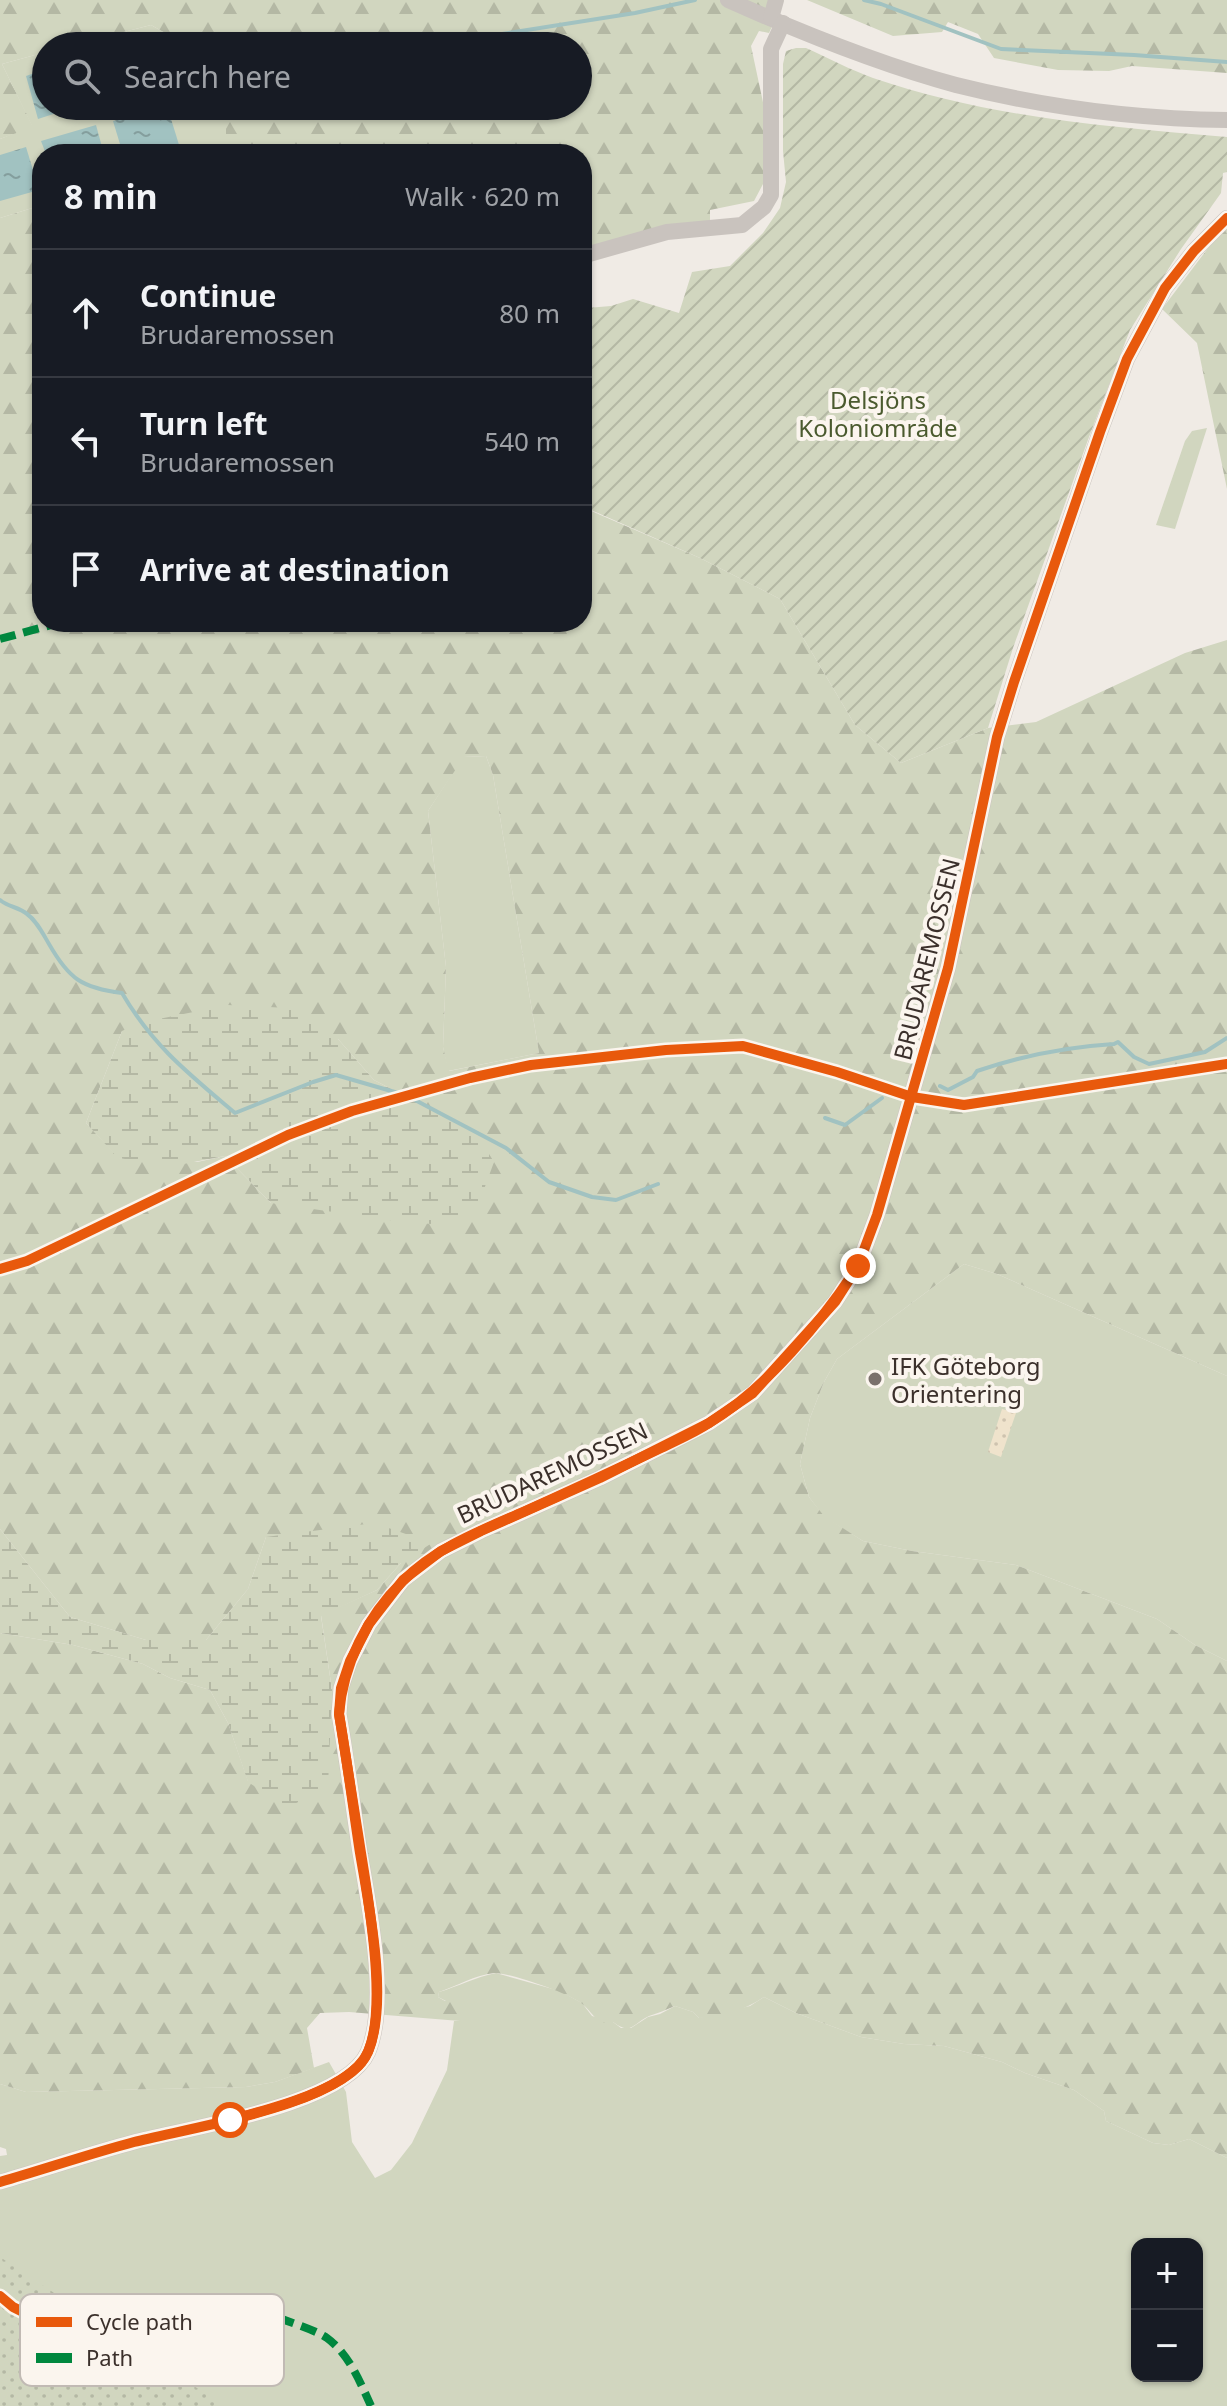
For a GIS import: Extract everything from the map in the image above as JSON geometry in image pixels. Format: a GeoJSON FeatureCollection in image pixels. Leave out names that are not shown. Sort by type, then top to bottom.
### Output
{"type":"FeatureCollection","features":[{"type":"Feature","properties":{"kind":"street"},"geometry":{"type":"LineString","coordinates":[[728,0],[899,68],[1005,96],[1117,113],[1227,120]]}},
{"type":"Feature","properties":{"kind":"street"},"geometry":{"type":"LineString","coordinates":[[592,253],[667,232],[742,225],[764,207],[771,195],[771,49],[777,20],[776,0]]}},
{"type":"Feature","properties":{"kind":"street","name":"BRUDAREMOSSEN"},"geometry":{"type":"LineString","coordinates":[[0,2182],[136,2142],[284,2104],[341,2080],[362,2061],[368,2051],[377,1996],[375,1951],[339,1714],[341,1688],[350,1661],[369,1624],[403,1580],[441,1551],[600,1478],[709,1423],[753,1393],[835,1302],[858,1266],[877,1215],[948,968],[997,737],[1100,432],[1127,359],[1165,288],[1194,251],[1227,218]]}},
{"type":"Feature","properties":{"kind":"green space"},"geometry":{"type":"Polygon","coordinates":[[[0,0],[784,0],[769,33],[759,31],[751,46],[764,107],[763,184],[754,201],[710,210],[710,224],[643,233],[592,246],[592,144],[226,144],[226,120],[592,120],[592,32],[163,32],[151,25],[124,32],[32,32],[32,56],[2,64],[33,127],[0,139],[0,0]]]}},
{"type":"Feature","properties":{"kind":"green space"},"geometry":{"type":"Polygon","coordinates":[[[807,0],[1227,0],[1227,73],[1132,66],[1109,71],[1058,70],[994,58],[978,34],[948,22],[942,32],[893,36],[807,0]]]}},
{"type":"Feature","properties":{"kind":"green space"},"geometry":{"type":"Polygon","coordinates":[[[151,25],[163,32],[124,32],[151,25]]]}},
{"type":"Feature","properties":{"kind":"green space","name":"Delsjöns Koloniområde"},"geometry":{"type":"Polygon","coordinates":[[[806,48],[873,78],[1004,111],[1093,124],[1227,137],[1227,172],[1223,173],[1221,193],[1130,330],[1013,648],[988,728],[901,763],[855,725],[780,599],[700,558],[592,510],[592,308],[633,299],[679,313],[692,272],[730,266],[763,233],[780,208],[786,182],[783,64],[786,51],[806,48]]]}},
{"type":"Feature","properties":{"kind":"green space"},"geometry":{"type":"Polygon","coordinates":[[[32,56],[32,120],[226,120],[226,144],[32,144],[32,208],[0,218],[0,139],[32,126],[2,64],[32,56]]]}},
{"type":"Feature","properties":{"kind":"green space"},"geometry":{"type":"Polygon","coordinates":[[[32,208],[32,632],[592,632],[592,511],[700,558],[780,599],[855,725],[901,763],[988,728],[1036,722],[1185,653],[1227,640],[1227,1376],[997,1274],[964,1264],[837,1359],[810,1418],[800,1464],[809,1497],[824,1516],[863,1541],[1016,1565],[1157,1619],[1195,1645],[1227,1661],[1227,2158],[1189,2139],[1169,2145],[1153,2143],[1106,2121],[1104,2111],[1074,2090],[1002,2062],[944,2046],[861,2037],[796,2013],[764,1997],[733,2012],[708,2018],[699,2018],[693,2012],[675,2006],[624,2028],[613,2022],[601,2023],[571,1997],[523,1979],[494,1973],[439,1992],[438,1997],[445,2001],[456,1997],[466,2003],[470,2009],[468,2017],[460,2021],[349,2012],[320,2013],[307,2028],[314,2068],[275,2082],[246,2087],[26,2092],[0,2084],[0,1633],[73,1645],[143,1664],[170,1678],[210,1690],[228,1723],[248,1781],[332,1690],[321,1615],[377,1590],[401,1563],[266,1537],[248,1589],[206,1640],[146,1640],[70,1617],[0,1529],[0,218],[32,208]],[[486,756],[464,757],[428,811],[446,967],[443,1047],[449,1071],[539,1053],[493,775],[486,756]],[[122,1031],[86,1123],[119,1158],[197,1162],[225,1156],[271,1203],[476,1133],[374,1080],[338,1039],[122,1031]]]}},
{"type":"Feature","properties":{"kind":"green space"},"geometry":{"type":"Polygon","coordinates":[[[1227,223],[1227,489],[1197,343],[1162,309],[1227,223]]]}},
{"type":"Feature","properties":{"kind":"green space"},"geometry":{"type":"Polygon","coordinates":[[[1207,428],[1175,529],[1156,525],[1185,441],[1192,431],[1207,428]]]}},
{"type":"Feature","properties":{"kind":"green space"},"geometry":{"type":"Polygon","coordinates":[[[486,756],[493,775],[539,1053],[448,1071],[443,1047],[446,967],[428,811],[463,757],[486,756]]]}},
{"type":"Feature","properties":{"kind":"green space"},"geometry":{"type":"Polygon","coordinates":[[[228,1005],[288,1008],[338,1039],[374,1080],[476,1133],[494,1162],[479,1203],[463,1227],[271,1203],[225,1156],[173,1166],[118,1158],[86,1123],[122,1031],[139,1023],[228,1005]]]}},
{"type":"Feature","properties":{"kind":"green space"},"geometry":{"type":"Polygon","coordinates":[[[964,1264],[997,1274],[1227,1376],[1227,1661],[1195,1645],[1157,1619],[1016,1565],[863,1541],[824,1517],[809,1497],[800,1464],[810,1418],[837,1359],[964,1264]]]}},
{"type":"Feature","properties":{"kind":"green space"},"geometry":{"type":"Polygon","coordinates":[[[374,1523],[432,1543],[401,1563],[377,1590],[321,1616],[332,1690],[328,1786],[287,1808],[248,1782],[228,1723],[210,1690],[170,1678],[143,1664],[73,1645],[0,1633],[0,1529],[70,1617],[146,1640],[206,1640],[248,1589],[266,1537],[374,1523]]]}},
{"type":"Feature","properties":{"kind":"green space"},"geometry":{"type":"Polygon","coordinates":[[[496,1973],[560,1991],[582,2003],[592,2016],[613,2022],[621,2028],[631,2028],[675,2006],[693,2012],[699,2018],[750,2006],[764,1997],[796,2013],[861,2037],[944,2046],[1002,2062],[1074,2090],[1104,2111],[1106,2121],[1153,2143],[1169,2145],[1189,2139],[1227,2158],[1227,2406],[143,2406],[88,2386],[284,2386],[284,2294],[20,2294],[20,2361],[0,2354],[0,2156],[7,2155],[6,2149],[0,2147],[0,2084],[26,2092],[246,2087],[275,2082],[329,2062],[346,2092],[352,2142],[375,2178],[391,2170],[412,2143],[447,2070],[454,2021],[460,2021],[446,2001],[438,1997],[439,1992],[496,1973]]]}},
{"type":"Feature","properties":{"kind":"green space"},"geometry":{"type":"Polygon","coordinates":[[[0,2257],[56,2294],[20,2294],[20,2386],[194,2386],[224,2406],[0,2406],[0,2257]]]}},
{"type":"Feature","properties":{"kind":"sand"},"geometry":{"type":"Polygon","coordinates":[[[1002,1409],[1016,1413],[1001,1457],[988,1452],[1002,1409]]]}},
{"type":"Feature","properties":{"kind":"water"},"geometry":{"type":"Polygon","coordinates":[[[32,74],[32,98],[26,76],[32,74]]]}},
{"type":"Feature","properties":{"kind":"water"},"geometry":{"type":"Polygon","coordinates":[[[171,120],[179,144],[120,144],[113,121],[171,120]]]}},
{"type":"Feature","properties":{"kind":"water"},"geometry":{"type":"Polygon","coordinates":[[[96,125],[101,144],[42,144],[41,141],[96,125]]]}},
{"type":"Feature","properties":{"kind":"water"},"geometry":{"type":"Polygon","coordinates":[[[26,147],[32,167],[32,192],[0,201],[0,155],[26,147]]]}},
{"type":"Feature","properties":{"kind":"waterway"},"geometry":{"type":"LineString","coordinates":[[514,32],[695,0]]}},
{"type":"Feature","properties":{"kind":"waterway"},"geometry":{"type":"LineString","coordinates":[[864,0],[1001,49],[1227,62]]}},
{"type":"Feature","properties":{"kind":"waterway"},"geometry":{"type":"LineString","coordinates":[[0,900],[31,917],[70,974],[87,985],[122,993],[159,1044],[235,1113],[336,1075],[405,1095]]}},
{"type":"Feature","properties":{"kind":"waterway"},"geometry":{"type":"LineString","coordinates":[[940,1086],[948,1090],[973,1077],[977,1071],[1062,1050],[1118,1042],[1134,1057],[1149,1064],[1205,1052],[1227,1038]]}},
{"type":"Feature","properties":{"kind":"waterway"},"geometry":{"type":"LineString","coordinates":[[825,1118],[845,1125],[882,1098]]}},
{"type":"Feature","properties":{"kind":"waterway"},"geometry":{"type":"LineString","coordinates":[[415,1100],[506,1148],[549,1182],[592,1197],[616,1200],[658,1184]]}},
{"type":"Feature","properties":{"kind":"marked path"},"geometry":{"type":"LineString","coordinates":[[0,639],[32,630]]}},
{"type":"Feature","properties":{"kind":"marked path"},"geometry":{"type":"LineString","coordinates":[[284,2320],[318,2333],[335,2345],[348,2360],[371,2406]]}},
{"type":"Feature","properties":{"kind":"cycle path"},"geometry":{"type":"LineString","coordinates":[[0,2182],[134,2142],[262,2112],[298,2100],[354,2071],[368,2052],[377,2007],[375,1954],[339,1714],[341,1688],[350,1661],[369,1624],[403,1580],[441,1551],[600,1478],[709,1423],[753,1393],[835,1302],[858,1266],[877,1215],[948,968],[997,737],[1100,432],[1127,359],[1165,288],[1194,251],[1227,218]]}},
{"type":"Feature","properties":{"kind":"cycle path"},"geometry":{"type":"LineString","coordinates":[[0,1269],[27,1261],[288,1135],[352,1111],[470,1078],[531,1065],[666,1050],[743,1046],[912,1097],[964,1105],[1227,1064]]}},
{"type":"Feature","properties":{"kind":"cycle path"},"geometry":{"type":"LineString","coordinates":[[0,2296],[20,2310]]}},
{"type":"Feature","properties":{"kind":"place","name":"IFK Göteborg Orientering"},"geometry":{"type":"Point","coordinates":[875,1379]}},
{"type":"Feature","properties":{"kind":"route"},"geometry":{"type":"LineString","coordinates":[[230,2120],[284,2104],[341,2080],[362,2061],[368,2051],[377,1996],[375,1951],[339,1714],[341,1688],[350,1661],[384,1603],[403,1580],[441,1551],[600,1478],[709,1423],[753,1393],[835,1302],[858,1266]]}}]}
